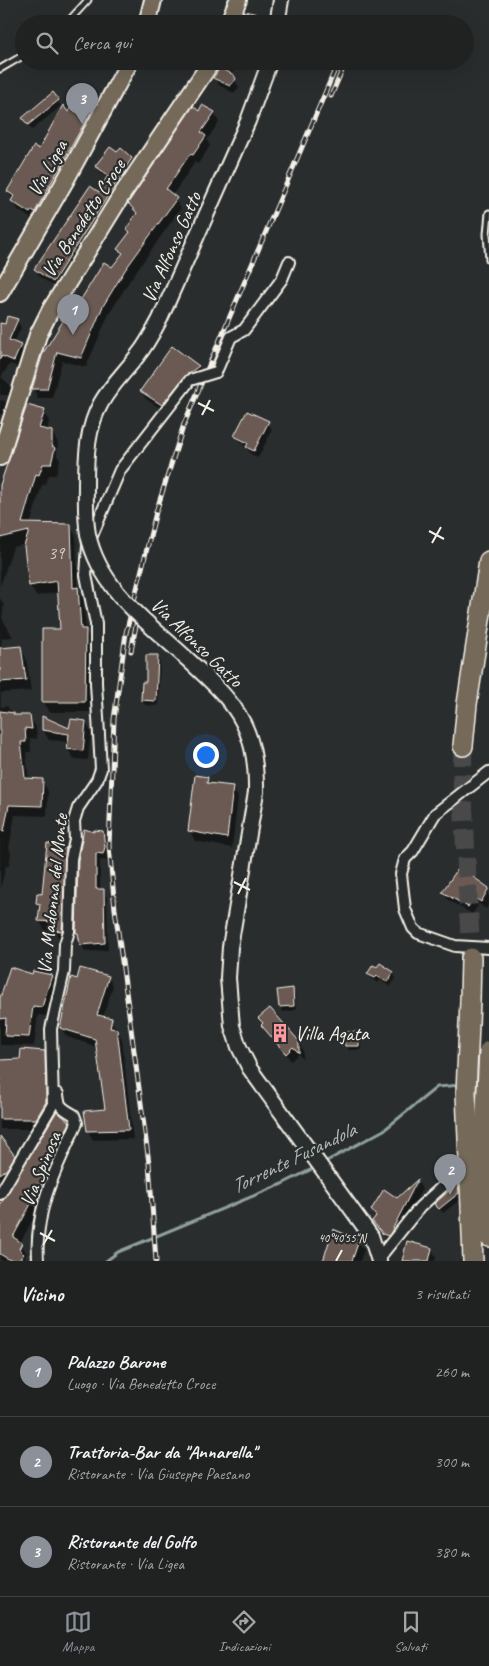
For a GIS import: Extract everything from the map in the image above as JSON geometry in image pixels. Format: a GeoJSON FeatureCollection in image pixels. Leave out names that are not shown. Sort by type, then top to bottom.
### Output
{"type":"FeatureCollection","features":[{"type":"Feature","properties":{"kind":"highway"},"geometry":{"type":"LineString","coordinates":[[463,746],[467,704],[489,561]]}},
{"type":"Feature","properties":{"kind":"highway"},"geometry":{"type":"LineString","coordinates":[[471,958],[466,1093],[480,1207],[489,1236]]}},
{"type":"Feature","properties":{"kind":"highway"},"geometry":{"type":"LineString","coordinates":[[472,1261],[480,1207],[489,1051]]}},
{"type":"Feature","properties":{"kind":"main road"},"geometry":{"type":"LineString","coordinates":[[150,15],[153,0]]}},
{"type":"Feature","properties":{"kind":"main road"},"geometry":{"type":"LineString","coordinates":[[232,15],[238,0]]}},
{"type":"Feature","properties":{"kind":"main road"},"geometry":{"type":"LineString","coordinates":[[278,15],[280,0]]}},
{"type":"Feature","properties":{"kind":"main road","name":"Via Ligea"},"geometry":{"type":"LineString","coordinates":[[0,293],[65,181],[125,70]]}},
{"type":"Feature","properties":{"kind":"main road","name":"Via Benedetto Croce"},"geometry":{"type":"LineString","coordinates":[[0,457],[38,335],[58,296],[121,196],[206,70]]}},
{"type":"Feature","properties":{"kind":"main road","name":"Via Alfonso Gatto"},"geometry":{"type":"LineString","coordinates":[[267,70],[244,130],[160,319],[149,340],[100,404],[88,438],[87,523],[94,556],[104,576],[118,594],[226,695],[239,713],[248,733],[254,754],[256,792],[229,954],[228,1004],[232,1026],[239,1047],[266,1092],[371,1236],[379,1260]]}},
{"type":"Feature","properties":{"kind":"main road"},"geometry":{"type":"LineString","coordinates":[[0,428],[14,410]]}},
{"type":"Feature","properties":{"kind":"street","name":"Via Madonna del Monte"},"geometry":{"type":"LineString","coordinates":[[51,1041],[51,1029],[64,971],[71,859],[75,839],[74,821],[78,808],[97,780],[101,769],[96,682],[96,624],[86,576],[88,545],[120,470],[190,380],[216,372],[232,338],[244,330],[282,279],[289,262]]}},
{"type":"Feature","properties":{"kind":"street"},"geometry":{"type":"LineString","coordinates":[[489,772],[432,817],[413,851],[404,859],[401,874],[405,910],[413,928],[418,933],[455,946],[489,948]]}},
{"type":"Feature","properties":{"kind":"street"},"geometry":{"type":"LineString","coordinates":[[0,1194],[53,1104],[51,1041]]}},
{"type":"Feature","properties":{"kind":"street","name":"Via Spinosa"},"geometry":{"type":"LineString","coordinates":[[38,1261],[38,1220],[48,1189],[77,1123],[74,1115],[62,1109],[59,1104],[56,1048],[51,1041]]}},
{"type":"Feature","properties":{"kind":"street"},"geometry":{"type":"LineString","coordinates":[[379,1260],[405,1224],[448,1181],[464,1167],[489,1160]]}},
{"type":"Feature","properties":{"kind":"lane"},"geometry":{"type":"LineString","coordinates":[[74,15],[88,0]]}},
{"type":"Feature","properties":{"kind":"lane"},"geometry":{"type":"LineString","coordinates":[[0,69],[15,60]]}},
{"type":"Feature","properties":{"kind":"lane"},"geometry":{"type":"LineString","coordinates":[[489,213],[487,234],[489,260]]}},
{"type":"Feature","properties":{"kind":"building"},"geometry":{"type":"Polygon","coordinates":[[[244,11],[258,14],[258,15],[242,15],[244,11]]]}},
{"type":"Feature","properties":{"kind":"building"},"geometry":{"type":"Polygon","coordinates":[[[219,70],[224,70],[234,75],[236,79],[230,86],[213,78],[219,70]]]}},
{"type":"Feature","properties":{"kind":"building"},"geometry":{"type":"Polygon","coordinates":[[[53,92],[59,100],[28,125],[22,118],[53,92]]]}},
{"type":"Feature","properties":{"kind":"building"},"geometry":{"type":"Polygon","coordinates":[[[73,103],[90,113],[35,212],[32,210],[30,213],[11,201],[14,196],[7,191],[34,146],[39,149],[63,105],[68,112],[73,103]]]}},
{"type":"Feature","properties":{"kind":"building"},"geometry":{"type":"Polygon","coordinates":[[[202,105],[215,112],[201,132],[206,136],[193,155],[190,154],[166,189],[177,198],[125,270],[103,306],[81,358],[57,352],[47,389],[32,389],[43,353],[63,321],[60,319],[72,297],[80,301],[104,262],[112,267],[123,253],[117,249],[130,232],[126,229],[137,213],[128,203],[193,106],[199,111],[202,105]]]}},
{"type":"Feature","properties":{"kind":"building"},"geometry":{"type":"Polygon","coordinates":[[[110,147],[117,152],[121,148],[132,158],[53,282],[34,269],[90,186],[99,192],[108,175],[95,166],[110,147]]]}},
{"type":"Feature","properties":{"kind":"building"},"geometry":{"type":"Polygon","coordinates":[[[7,316],[18,319],[9,340],[21,345],[14,361],[2,356],[0,359],[0,323],[5,324],[7,316]]]}},
{"type":"Feature","properties":{"kind":"building"},"geometry":{"type":"Polygon","coordinates":[[[172,346],[199,366],[185,376],[162,405],[140,391],[172,346]]]}},
{"type":"Feature","properties":{"kind":"building"},"geometry":{"type":"Polygon","coordinates":[[[27,405],[45,410],[39,428],[52,431],[52,446],[55,448],[51,464],[43,464],[39,475],[36,474],[22,523],[71,524],[73,588],[78,587],[81,629],[86,629],[85,702],[42,702],[42,629],[60,629],[57,581],[29,586],[24,546],[29,531],[0,538],[0,485],[27,405]]]}},
{"type":"Feature","properties":{"kind":"building"},"geometry":{"type":"Polygon","coordinates":[[[247,411],[269,421],[254,451],[246,447],[248,443],[234,436],[247,411]]]}},
{"type":"Feature","properties":{"kind":"building"},"geometry":{"type":"Polygon","coordinates":[[[21,646],[26,680],[0,682],[0,648],[21,646]]]}},
{"type":"Feature","properties":{"kind":"building"},"geometry":{"type":"Polygon","coordinates":[[[146,655],[158,655],[156,701],[141,700],[142,682],[146,682],[146,655]]]}},
{"type":"Feature","properties":{"kind":"building"},"geometry":{"type":"Polygon","coordinates":[[[0,711],[14,713],[14,715],[30,715],[32,729],[25,728],[26,742],[21,742],[25,778],[43,779],[42,806],[9,805],[4,831],[0,830],[0,711]]]}},
{"type":"Feature","properties":{"kind":"building"},"geometry":{"type":"Polygon","coordinates":[[[42,716],[69,728],[71,719],[86,721],[83,751],[67,749],[69,734],[42,730],[42,716]]]}},
{"type":"Feature","properties":{"kind":"building"},"geometry":{"type":"Polygon","coordinates":[[[195,775],[208,777],[207,783],[233,786],[227,838],[188,831],[195,775]]]}},
{"type":"Feature","properties":{"kind":"building"},"geometry":{"type":"Polygon","coordinates":[[[84,829],[94,832],[94,830],[103,831],[105,847],[103,854],[96,853],[96,889],[104,889],[105,943],[80,945],[78,933],[76,933],[78,860],[84,829]]]}},
{"type":"Feature","properties":{"kind":"building"},"geometry":{"type":"Polygon","coordinates":[[[47,843],[66,848],[62,931],[52,930],[54,922],[38,921],[40,904],[36,903],[37,893],[42,894],[47,843]]]}},
{"type":"Feature","properties":{"kind":"building"},"geometry":{"type":"Polygon","coordinates":[[[459,867],[489,888],[481,902],[474,897],[468,907],[442,892],[459,867]]]}},
{"type":"Feature","properties":{"kind":"building"},"geometry":{"type":"Polygon","coordinates":[[[380,963],[394,972],[387,982],[377,976],[375,978],[367,974],[373,965],[377,967],[380,963]]]}},
{"type":"Feature","properties":{"kind":"building"},"geometry":{"type":"Polygon","coordinates":[[[10,967],[32,974],[33,971],[52,975],[42,1007],[33,1006],[29,1037],[5,1036],[6,1018],[0,1019],[0,998],[10,967]]]}},
{"type":"Feature","properties":{"kind":"building"},"geometry":{"type":"Polygon","coordinates":[[[80,968],[109,976],[97,1015],[112,1018],[110,1028],[117,1029],[129,1130],[87,1131],[84,1111],[105,1109],[95,1039],[60,1028],[71,977],[77,979],[80,968]]]}},
{"type":"Feature","properties":{"kind":"building"},"geometry":{"type":"Polygon","coordinates":[[[293,988],[294,1006],[279,1007],[277,990],[293,988]]]}},
{"type":"Feature","properties":{"kind":"building","name":"Villa Agata"},"geometry":{"type":"Polygon","coordinates":[[[270,1008],[299,1041],[299,1053],[293,1047],[286,1054],[261,1025],[263,1023],[258,1018],[270,1008]]]}},
{"type":"Feature","properties":{"kind":"building"},"geometry":{"type":"Polygon","coordinates":[[[346,1032],[359,1032],[359,1046],[345,1046],[342,1035],[345,1035],[346,1032]]]}},
{"type":"Feature","properties":{"kind":"building"},"geometry":{"type":"Polygon","coordinates":[[[21,1049],[45,1051],[46,1102],[36,1119],[0,1119],[0,1060],[20,1059],[21,1049]]]}},
{"type":"Feature","properties":{"kind":"building"},"geometry":{"type":"Polygon","coordinates":[[[57,1111],[70,1123],[45,1169],[45,1178],[13,1237],[22,1243],[19,1249],[24,1254],[18,1261],[8,1259],[0,1254],[0,1205],[57,1111]]]}},
{"type":"Feature","properties":{"kind":"building"},"geometry":{"type":"Polygon","coordinates":[[[0,1136],[15,1156],[7,1169],[0,1174],[0,1136]]]}},
{"type":"Feature","properties":{"kind":"building"},"geometry":{"type":"Polygon","coordinates":[[[418,1179],[390,1234],[388,1236],[383,1234],[372,1221],[376,1216],[371,1210],[384,1189],[397,1198],[418,1179]]]}},
{"type":"Feature","properties":{"kind":"building"},"geometry":{"type":"Polygon","coordinates":[[[458,1183],[459,1193],[439,1209],[434,1204],[458,1183]]]}},
{"type":"Feature","properties":{"kind":"building"},"geometry":{"type":"Polygon","coordinates":[[[333,1229],[359,1240],[352,1261],[323,1261],[333,1229]]]}},
{"type":"Feature","properties":{"kind":"building"},"geometry":{"type":"Polygon","coordinates":[[[407,1241],[432,1248],[429,1261],[402,1261],[407,1241]]]}},
{"type":"Feature","properties":{"kind":"waterway","name":"Torrente Fusandola"},"geometry":{"type":"LineString","coordinates":[[323,1163],[384,1130],[437,1087],[461,1085]]}},
{"type":"Feature","properties":{"kind":"waterway","name":"Torrente Fusandola"},"geometry":{"type":"LineString","coordinates":[[106,1261],[118,1252],[282,1184],[316,1167]]}},
{"type":"Feature","properties":{"kind":"tunnel"},"geometry":{"type":"LineString","coordinates":[[463,746],[462,778],[471,958]]}},
{"type":"Feature","properties":{"kind":"railway"},"geometry":{"type":"LineString","coordinates":[[156,1261],[149,1163],[115,909],[109,846],[114,719],[126,633],[156,512],[184,424],[335,70]]}},
{"type":"Feature","properties":{"kind":"railway"},"geometry":{"type":"LineString","coordinates":[[331,96],[342,70]]}},
{"type":"Feature","properties":{"kind":"railway"},"geometry":{"type":"LineString","coordinates":[[131,651],[138,615]]}},
{"type":"Feature","properties":{"kind":"place","name":"Ristorante del Golfo"},"geometry":{"type":"Point","coordinates":[82,124]}},
{"type":"Feature","properties":{"kind":"place","name":"Palazzo Barone"},"geometry":{"type":"Point","coordinates":[73,335]}},
{"type":"Feature","properties":{"kind":"place","name":"Villa Agata"},"geometry":{"type":"Point","coordinates":[280,1033]}},
{"type":"Feature","properties":{"kind":"place","name":"Trattoria-Bar da \"Annarella\""},"geometry":{"type":"Point","coordinates":[450,1195]}}]}
